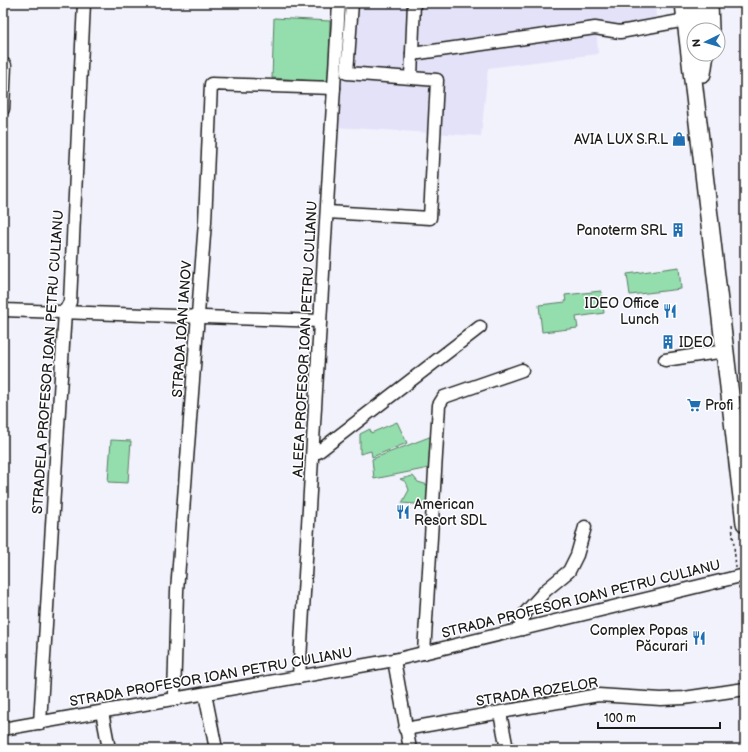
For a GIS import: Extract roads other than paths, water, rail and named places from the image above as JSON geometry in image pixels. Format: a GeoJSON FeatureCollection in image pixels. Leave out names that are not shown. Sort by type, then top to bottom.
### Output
{"type":"FeatureCollection","features":[{"type":"Feature","properties":{"kind":"highway"},"geometry":{"type":"LineString","coordinates":[[684,3],[692,22]]}},
{"type":"Feature","properties":{"kind":"highway"},"geometry":{"type":"LineString","coordinates":[[697,62],[725,351],[745,523]]}},
{"type":"Feature","properties":{"kind":"highway"},"geometry":{"type":"LineString","coordinates":[[703,74],[745,440]]}},
{"type":"Feature","properties":{"kind":"main road"},"geometry":{"type":"LineString","coordinates":[[694,22],[697,3]]}},
{"type":"Feature","properties":{"kind":"main road"},"geometry":{"type":"LineString","coordinates":[[710,3],[710,22]]}},
{"type":"Feature","properties":{"kind":"main road"},"geometry":{"type":"LineString","coordinates":[[702,62],[703,74]]}},
{"type":"Feature","properties":{"kind":"main road"},"geometry":{"type":"LineString","coordinates":[[703,74],[705,62]]}},
{"type":"Feature","properties":{"kind":"street","name":"STRADELA PROFESOR IOAN PETRU CULIANU"},"geometry":{"type":"LineString","coordinates":[[40,723],[65,311],[70,302],[84,3]]}},
{"type":"Feature","properties":{"kind":"street","name":"ALEEA PROFESOR IOAN PETRU CULIANU"},"geometry":{"type":"LineString","coordinates":[[299,676],[339,3]]}},
{"type":"Feature","properties":{"kind":"street"},"geometry":{"type":"LineString","coordinates":[[327,212],[430,218],[437,80],[347,73],[352,3]]}},
{"type":"Feature","properties":{"kind":"street"},"geometry":{"type":"LineString","coordinates":[[410,77],[414,3]]}},
{"type":"Feature","properties":{"kind":"street"},"geometry":{"type":"LineString","coordinates":[[412,54],[595,28],[620,32],[686,26]]}},
{"type":"Feature","properties":{"kind":"street"},"geometry":{"type":"LineString","coordinates":[[3,109],[5,65]]}},
{"type":"Feature","properties":{"kind":"street","name":"STRADA IOAN IANOV"},"geometry":{"type":"LineString","coordinates":[[174,698],[177,591],[205,222],[211,84],[334,88]]}},
{"type":"Feature","properties":{"kind":"street"},"geometry":{"type":"LineString","coordinates":[[3,310],[320,321]]}},
{"type":"Feature","properties":{"kind":"street"},"geometry":{"type":"LineString","coordinates":[[313,451],[318,452],[480,327]]}},
{"type":"Feature","properties":{"kind":"street"},"geometry":{"type":"LineString","coordinates":[[665,360],[725,351]]}},
{"type":"Feature","properties":{"kind":"street","name":"STRADA PROFESOR IOAN PETRU CULIANU"},"geometry":{"type":"LineString","coordinates":[[424,653],[439,405],[444,397],[522,370]]}},
{"type":"Feature","properties":{"kind":"street"},"geometry":{"type":"LineString","coordinates":[[522,629],[521,623],[526,612],[546,590],[569,571],[577,555],[585,527]]}},
{"type":"Feature","properties":{"kind":"street","name":"STRADA PROFESOR IOAN PETRU CULIANU"},"geometry":{"type":"LineString","coordinates":[[3,729],[394,660],[745,575]]}},
{"type":"Feature","properties":{"kind":"street"},"geometry":{"type":"LineString","coordinates":[[394,660],[405,729],[410,749]]}},
{"type":"Feature","properties":{"kind":"street","name":"STRADA ROZELOR"},"geometry":{"type":"LineString","coordinates":[[405,729],[598,695],[660,699],[684,698],[745,689]]}},
{"type":"Feature","properties":{"kind":"street"},"geometry":{"type":"LineString","coordinates":[[205,694],[216,749]]}},
{"type":"Feature","properties":{"kind":"street"},"geometry":{"type":"LineString","coordinates":[[102,712],[109,749]]}},
{"type":"Feature","properties":{"kind":"street"},"geometry":{"type":"LineString","coordinates":[[500,713],[507,749]]}},
{"type":"Feature","properties":{"kind":"place","name":"AVIA LUX S.R.L"},"geometry":{"type":"Point","coordinates":[679,139]}},
{"type":"Feature","properties":{"kind":"place","name":"Panoterm SRL"},"geometry":{"type":"Point","coordinates":[678,230]}},
{"type":"Feature","properties":{"kind":"place","name":"IDEO Office Lunch"},"geometry":{"type":"Point","coordinates":[670,311]}},
{"type":"Feature","properties":{"kind":"place","name":"IDEO"},"geometry":{"type":"Point","coordinates":[668,342]}},
{"type":"Feature","properties":{"kind":"place","name":"Profi"},"geometry":{"type":"Point","coordinates":[694,405]}},
{"type":"Feature","properties":{"kind":"place","name":"American Resort SDL"},"geometry":{"type":"Point","coordinates":[403,512]}},
{"type":"Feature","properties":{"kind":"place","name":"Complex Popas Păcurari"},"geometry":{"type":"Point","coordinates":[699,638]}}]}
